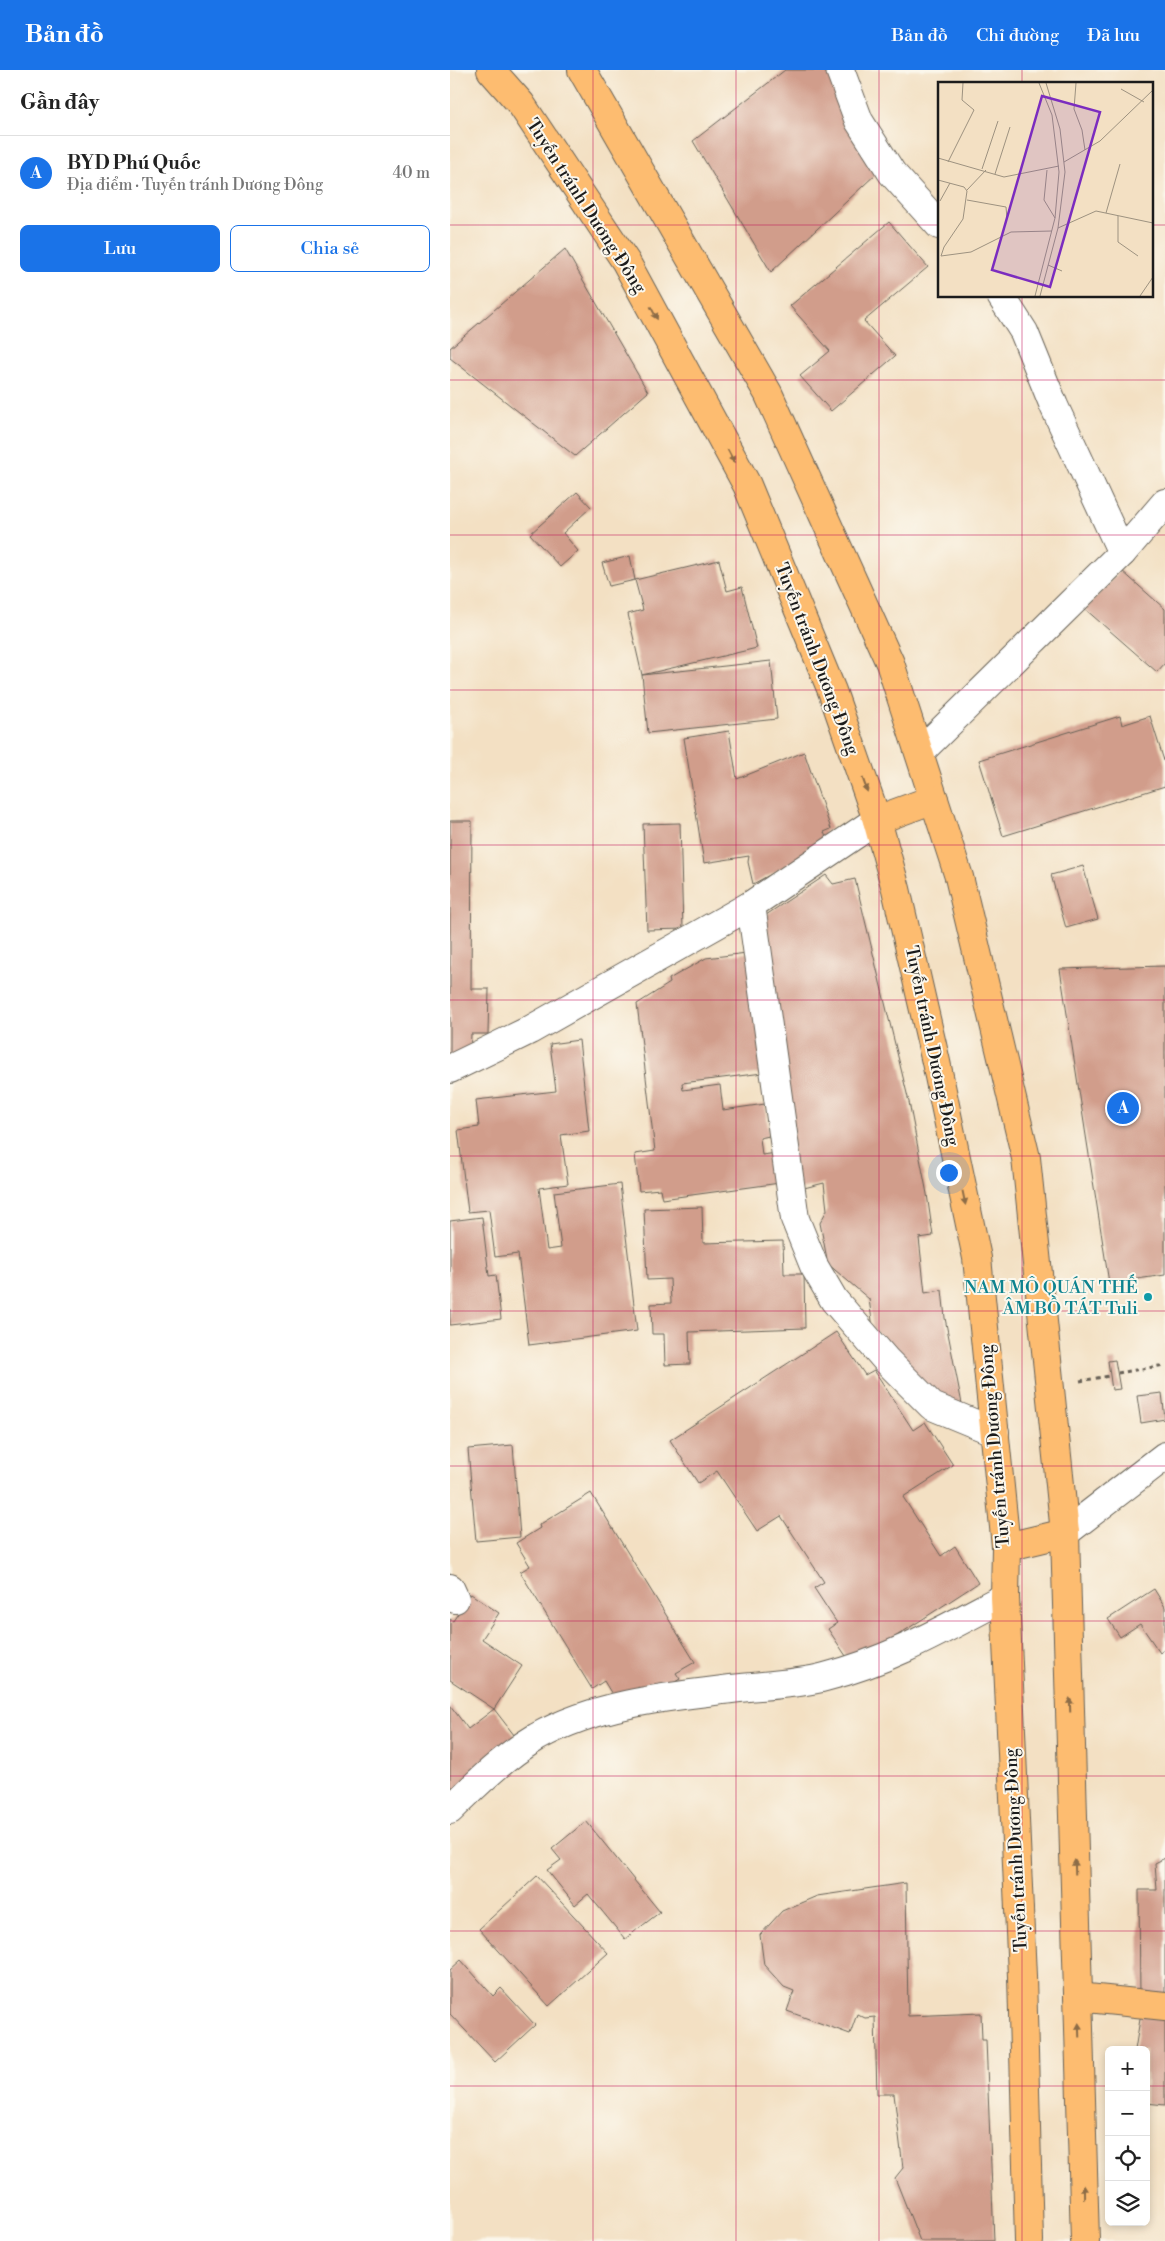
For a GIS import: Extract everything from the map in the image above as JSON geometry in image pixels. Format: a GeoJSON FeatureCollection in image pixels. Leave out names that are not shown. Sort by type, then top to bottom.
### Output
{"type":"FeatureCollection","features":[{"type":"Feature","properties":{"kind":"main road","name":"Tuyến tránh Dương Đông"},"geometry":{"type":"LineString","coordinates":[[490,70],[521,104],[626,262],[747,485],[832,690],[877,820],[896,889],[936,1062],[977,1258],[996,1432],[1006,1547],[1005,1597],[1022,1976],[1029,2241]]}},
{"type":"Feature","properties":{"kind":"main road"},"geometry":{"type":"LineString","coordinates":[[582,70],[768,393],[890,663],[959,877],[1026,1158],[1065,1533],[1084,2241]]}},
{"type":"Feature","properties":{"kind":"main road"},"geometry":{"type":"LineString","coordinates":[[877,820],[934,799]]}},
{"type":"Feature","properties":{"kind":"main road"},"geometry":{"type":"LineString","coordinates":[[1006,1547],[1065,1533]]}},
{"type":"Feature","properties":{"kind":"main road"},"geometry":{"type":"LineString","coordinates":[[1078,1997],[1165,2006]]}},
{"type":"Feature","properties":{"kind":"street"},"geometry":{"type":"LineString","coordinates":[[840,70],[860,121],[892,173],[938,224]]}},
{"type":"Feature","properties":{"kind":"street"},"geometry":{"type":"LineString","coordinates":[[1002,298],[1024,332],[1054,406],[1122,553]]}},
{"type":"Feature","properties":{"kind":"street"},"geometry":{"type":"LineString","coordinates":[[920,752],[1122,553],[1165,503]]}},
{"type":"Feature","properties":{"kind":"street"},"geometry":{"type":"LineString","coordinates":[[450,1069],[530,1030],[751,905],[877,820]]}},
{"type":"Feature","properties":{"kind":"street"},"geometry":{"type":"LineString","coordinates":[[751,905],[795,1219],[814,1266],[834,1300],[886,1360],[932,1406],[996,1432]]}},
{"type":"Feature","properties":{"kind":"street"},"geometry":{"type":"LineString","coordinates":[[1065,1533],[1165,1456]]}},
{"type":"Feature","properties":{"kind":"street"},"geometry":{"type":"LineString","coordinates":[[450,1810],[503,1761],[537,1737],[571,1722],[643,1700],[823,1678],[868,1664],[911,1646],[1005,1597]]}},
{"type":"Feature","properties":{"kind":"path"},"geometry":{"type":"LineString","coordinates":[[1118,1374],[1165,1365]]}},
{"type":"Feature","properties":{"kind":"building"},"geometry":{"type":"Polygon","coordinates":[[[785,70],[832,70],[878,172],[771,272],[693,141],[785,70]]]}},
{"type":"Feature","properties":{"kind":"building"},"geometry":{"type":"Polygon","coordinates":[[[889,222],[928,267],[864,321],[895,356],[831,411],[800,376],[830,351],[790,306],[889,222]]]}},
{"type":"Feature","properties":{"kind":"building"},"geometry":{"type":"Polygon","coordinates":[[[565,249],[648,392],[575,456],[450,358],[450,348],[565,249]]]}},
{"type":"Feature","properties":{"kind":"building"},"geometry":{"type":"Polygon","coordinates":[[[577,492],[591,507],[563,533],[578,551],[560,567],[530,534],[577,492]]]}},
{"type":"Feature","properties":{"kind":"building"},"geometry":{"type":"Polygon","coordinates":[[[630,556],[635,580],[609,586],[602,563],[630,556]]]}},
{"type":"Feature","properties":{"kind":"building"},"geometry":{"type":"Polygon","coordinates":[[[719,560],[727,591],[742,587],[757,648],[642,675],[628,614],[643,610],[635,580],[719,560]]]}},
{"type":"Feature","properties":{"kind":"building"},"geometry":{"type":"Polygon","coordinates":[[[1121,570],[1165,609],[1165,663],[1157,672],[1085,609],[1121,570]]]}},
{"type":"Feature","properties":{"kind":"building"},"geometry":{"type":"Polygon","coordinates":[[[771,661],[777,719],[648,733],[642,675],[771,661]]]}},
{"type":"Feature","properties":{"kind":"building"},"geometry":{"type":"Polygon","coordinates":[[[1120,716],[1122,725],[1150,716],[1165,764],[1165,786],[1003,836],[979,760],[1120,716]]]}},
{"type":"Feature","properties":{"kind":"building"},"geometry":{"type":"Polygon","coordinates":[[[729,731],[737,779],[804,752],[831,829],[824,832],[828,843],[753,884],[748,862],[749,856],[704,863],[684,738],[729,731]]]}},
{"type":"Feature","properties":{"kind":"building"},"geometry":{"type":"Polygon","coordinates":[[[450,821],[472,821],[471,989],[489,989],[488,1034],[471,1034],[470,1059],[450,1059],[450,821]]]}},
{"type":"Feature","properties":{"kind":"building"},"geometry":{"type":"Polygon","coordinates":[[[680,823],[683,929],[647,930],[643,824],[680,823]]]}},
{"type":"Feature","properties":{"kind":"building"},"geometry":{"type":"Polygon","coordinates":[[[1083,866],[1098,919],[1066,928],[1051,875],[1083,866]]]}},
{"type":"Feature","properties":{"kind":"building"},"geometry":{"type":"Polygon","coordinates":[[[826,875],[833,884],[855,879],[909,1102],[927,1194],[933,1236],[919,1238],[925,1293],[942,1290],[945,1318],[962,1404],[940,1400],[873,1328],[869,1299],[828,1264],[820,1223],[827,1210],[824,1183],[796,1190],[766,915],[826,875]]]}},
{"type":"Feature","properties":{"kind":"building"},"geometry":{"type":"Polygon","coordinates":[[[755,952],[771,1072],[682,1083],[683,1090],[720,1085],[723,1110],[765,1104],[769,1136],[760,1138],[762,1155],[777,1153],[780,1183],[662,1199],[660,1189],[639,1191],[635,1154],[655,1151],[637,1004],[670,983],[669,979],[706,958],[755,952]]]}},
{"type":"Feature","properties":{"kind":"building"},"geometry":{"type":"Polygon","coordinates":[[[1165,966],[1165,1275],[1109,1283],[1060,969],[1165,966]]]}},
{"type":"Feature","properties":{"kind":"building"},"geometry":{"type":"Polygon","coordinates":[[[579,1040],[589,1131],[561,1135],[568,1184],[539,1188],[547,1250],[561,1248],[554,1192],[620,1184],[637,1331],[529,1345],[518,1254],[495,1257],[489,1210],[468,1212],[458,1130],[479,1127],[476,1100],[556,1091],[550,1044],[579,1040]]]}},
{"type":"Feature","properties":{"kind":"building"},"geometry":{"type":"Polygon","coordinates":[[[702,1207],[703,1243],[783,1241],[784,1274],[804,1274],[805,1328],[689,1332],[690,1364],[665,1365],[664,1334],[652,1334],[651,1304],[671,1303],[670,1279],[647,1280],[644,1209],[702,1207]]]}},
{"type":"Feature","properties":{"kind":"building"},"geometry":{"type":"Polygon","coordinates":[[[482,1217],[489,1276],[496,1275],[501,1319],[450,1325],[450,1221],[482,1217]]]}},
{"type":"Feature","properties":{"kind":"building"},"geometry":{"type":"Polygon","coordinates":[[[836,1332],[865,1375],[874,1370],[913,1430],[925,1422],[953,1465],[903,1497],[941,1556],[955,1546],[978,1583],[852,1665],[828,1629],[837,1623],[814,1588],[824,1582],[781,1516],[757,1531],[717,1471],[698,1483],[670,1440],[836,1332]]]}},
{"type":"Feature","properties":{"kind":"building"},"geometry":{"type":"Polygon","coordinates":[[[1115,1360],[1120,1389],[1112,1390],[1108,1361],[1115,1360]]]}},
{"type":"Feature","properties":{"kind":"building"},"geometry":{"type":"Polygon","coordinates":[[[1162,1393],[1165,1419],[1141,1423],[1137,1396],[1162,1393]]]}},
{"type":"Feature","properties":{"kind":"building"},"geometry":{"type":"Polygon","coordinates":[[[513,1445],[520,1537],[476,1541],[468,1449],[513,1445]]]}},
{"type":"Feature","properties":{"kind":"building"},"geometry":{"type":"Polygon","coordinates":[[[591,1493],[695,1662],[676,1673],[680,1679],[646,1699],[639,1687],[616,1701],[604,1681],[592,1689],[520,1572],[530,1566],[516,1543],[540,1528],[539,1525],[591,1493]]]}},
{"type":"Feature","properties":{"kind":"building"},"geometry":{"type":"Polygon","coordinates":[[[1154,1589],[1165,1607],[1165,1649],[1160,1653],[1140,1624],[1120,1637],[1108,1619],[1154,1589]]]}},
{"type":"Feature","properties":{"kind":"building"},"geometry":{"type":"Polygon","coordinates":[[[471,1594],[499,1613],[482,1639],[522,1666],[494,1709],[450,1680],[450,1619],[453,1621],[471,1594]]]}},
{"type":"Feature","properties":{"kind":"building"},"geometry":{"type":"Polygon","coordinates":[[[450,1705],[468,1729],[494,1709],[521,1744],[456,1794],[450,1786],[450,1705]]]}},
{"type":"Feature","properties":{"kind":"building"},"geometry":{"type":"Polygon","coordinates":[[[586,1821],[660,1912],[625,1939],[588,1894],[575,1905],[547,1870],[561,1860],[552,1849],[586,1821]]]}},
{"type":"Feature","properties":{"kind":"building"},"geometry":{"type":"Polygon","coordinates":[[[1165,1858],[1165,1997],[1140,1997],[1139,1890],[1157,1890],[1155,1863],[1165,1858]]]}},
{"type":"Feature","properties":{"kind":"building"},"geometry":{"type":"Polygon","coordinates":[[[537,1876],[608,1953],[549,2006],[479,1929],[537,1876]]]}},
{"type":"Feature","properties":{"kind":"building"},"geometry":{"type":"Polygon","coordinates":[[[906,1883],[908,2016],[981,2013],[982,2040],[986,2040],[994,2241],[920,2241],[895,2178],[903,2168],[894,2094],[877,2094],[875,2017],[865,2018],[857,2014],[850,2034],[787,2011],[794,1991],[784,1987],[764,1965],[760,1935],[782,1911],[817,1896],[906,1883]]]}},
{"type":"Feature","properties":{"kind":"building"},"geometry":{"type":"Polygon","coordinates":[[[461,1960],[493,1996],[501,1988],[535,2025],[495,2062],[450,2014],[450,1970],[461,1960]]]}},
{"type":"Feature","properties":{"kind":"building"},"geometry":{"type":"Polygon","coordinates":[[[1141,2013],[1165,2016],[1165,2105],[1150,2103],[1150,2046],[1136,2046],[1141,2013]]]}},
{"type":"Feature","properties":{"kind":"place","name":"BYD Phú Quốc"},"geometry":{"type":"Point","coordinates":[1123,1108]}},
{"type":"Feature","properties":{"kind":"place","name":"NAM MÔ QUÁN THẾ ÂM BỒ TÁT Tuli"},"geometry":{"type":"Point","coordinates":[1148,1297]}}]}
